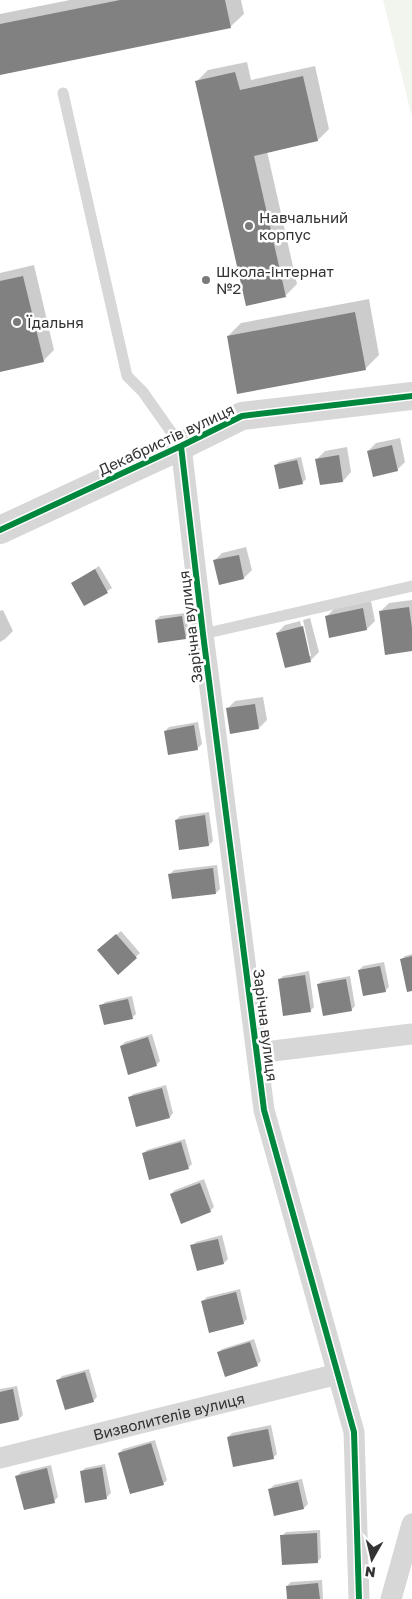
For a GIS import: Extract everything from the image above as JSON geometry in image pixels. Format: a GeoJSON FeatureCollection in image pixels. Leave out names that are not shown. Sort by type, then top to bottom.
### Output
{"type":"FeatureCollection","features":[{"type":"Feature","properties":{"kind":"street","name":"Декабристів вулиця"},"geometry":{"type":"LineString","coordinates":[[0,530],[242,416],[412,396]]}},
{"type":"Feature","properties":{"kind":"street","name":"Зарічна вулиця"},"geometry":{"type":"LineString","coordinates":[[181,446],[264,1110],[354,1432],[360,1599]]}},
{"type":"Feature","properties":{"kind":"street"},"geometry":{"type":"LineString","coordinates":[[257,1053],[412,1034]]}},
{"type":"Feature","properties":{"kind":"street","name":"Визволителів вулиця"},"geometry":{"type":"LineString","coordinates":[[0,1458],[338,1374]]}},
{"type":"Feature","properties":{"kind":"street"},"geometry":{"type":"LineString","coordinates":[[391,1599],[412,1524]]}},
{"type":"Feature","properties":{"kind":"lane"},"geometry":{"type":"LineString","coordinates":[[63,94],[127,376],[143,392],[181,446]]}},
{"type":"Feature","properties":{"kind":"lane"},"geometry":{"type":"LineString","coordinates":[[203,634],[412,586]]}},
{"type":"Feature","properties":{"kind":"shaded area"},"geometry":{"type":"Polygon","coordinates":[[[383,0],[412,0],[412,117],[383,0]]]}},
{"type":"Feature","properties":{"kind":"building"},"geometry":{"type":"Polygon","coordinates":[[[120,0],[225,0],[231,28],[0,75],[0,24],[120,0]]]}},
{"type":"Feature","properties":{"kind":"building","name":"Навчальний корпус"},"geometry":{"type":"Polygon","coordinates":[[[235,72],[240,90],[303,76],[318,141],[254,156],[286,297],[246,306],[195,81],[235,72]]]}},
{"type":"Feature","properties":{"kind":"building","name":"Їдальня"},"geometry":{"type":"Polygon","coordinates":[[[23,276],[44,362],[0,372],[0,281],[23,276]]]}},
{"type":"Feature","properties":{"kind":"building"},"geometry":{"type":"Polygon","coordinates":[[[355,312],[366,370],[237,394],[227,336],[355,312]]]}},
{"type":"Feature","properties":{"kind":"building"},"geometry":{"type":"Polygon","coordinates":[[[392,445],[398,471],[373,477],[367,451],[392,445]]]}},
{"type":"Feature","properties":{"kind":"building"},"geometry":{"type":"Polygon","coordinates":[[[339,455],[343,482],[320,485],[315,459],[339,455]]]}},
{"type":"Feature","properties":{"kind":"building"},"geometry":{"type":"Polygon","coordinates":[[[297,460],[303,484],[279,489],[274,465],[297,460]]]}},
{"type":"Feature","properties":{"kind":"building"},"geometry":{"type":"Polygon","coordinates":[[[239,555],[244,579],[219,585],[213,560],[239,555]]]}},
{"type":"Feature","properties":{"kind":"building"},"geometry":{"type":"Polygon","coordinates":[[[95,569],[108,593],[84,606],[71,583],[95,569]]]}},
{"type":"Feature","properties":{"kind":"building"},"geometry":{"type":"Polygon","coordinates":[[[409,607],[412,628],[412,651],[385,655],[379,611],[409,607]]]}},
{"type":"Feature","properties":{"kind":"building"},"geometry":{"type":"Polygon","coordinates":[[[363,608],[367,630],[329,638],[325,616],[363,608]]]}},
{"type":"Feature","properties":{"kind":"building"},"geometry":{"type":"Polygon","coordinates":[[[182,616],[186,639],[158,643],[155,620],[182,616]]]}},
{"type":"Feature","properties":{"kind":"building"},"geometry":{"type":"Polygon","coordinates":[[[303,626],[311,662],[285,668],[276,633],[303,626]]]}},
{"type":"Feature","properties":{"kind":"building"},"geometry":{"type":"Polygon","coordinates":[[[255,704],[259,729],[230,734],[226,708],[255,704]]]}},
{"type":"Feature","properties":{"kind":"building"},"geometry":{"type":"Polygon","coordinates":[[[194,725],[198,750],[168,755],[164,731],[194,725]]]}},
{"type":"Feature","properties":{"kind":"building"},"geometry":{"type":"Polygon","coordinates":[[[205,815],[209,846],[179,850],[175,820],[205,815]]]}},
{"type":"Feature","properties":{"kind":"building"},"geometry":{"type":"Polygon","coordinates":[[[213,868],[216,894],[172,899],[168,874],[213,868]]]}},
{"type":"Feature","properties":{"kind":"building"},"geometry":{"type":"Polygon","coordinates":[[[116,934],[137,958],[118,975],[97,950],[116,934]]]}},
{"type":"Feature","properties":{"kind":"building"},"geometry":{"type":"Polygon","coordinates":[[[412,956],[412,991],[407,992],[400,959],[412,956]]]}},
{"type":"Feature","properties":{"kind":"building"},"geometry":{"type":"Polygon","coordinates":[[[380,966],[386,992],[363,996],[358,970],[380,966]]]}},
{"type":"Feature","properties":{"kind":"building"},"geometry":{"type":"Polygon","coordinates":[[[305,975],[311,1012],[283,1016],[278,979],[305,975]]]}},
{"type":"Feature","properties":{"kind":"building"},"geometry":{"type":"Polygon","coordinates":[[[346,979],[352,1011],[323,1016],[317,984],[346,979]]]}},
{"type":"Feature","properties":{"kind":"building"},"geometry":{"type":"Polygon","coordinates":[[[128,999],[133,1019],[104,1025],[99,1005],[128,999]]]}},
{"type":"Feature","properties":{"kind":"building"},"geometry":{"type":"Polygon","coordinates":[[[148,1037],[157,1066],[128,1075],[120,1046],[148,1037]]]}},
{"type":"Feature","properties":{"kind":"building"},"geometry":{"type":"Polygon","coordinates":[[[162,1088],[170,1118],[136,1127],[128,1097],[162,1088]]]}},
{"type":"Feature","properties":{"kind":"building"},"geometry":{"type":"Polygon","coordinates":[[[181,1142],[189,1169],[149,1180],[142,1153],[181,1142]]]}},
{"type":"Feature","properties":{"kind":"building"},"geometry":{"type":"Polygon","coordinates":[[[200,1183],[211,1212],[181,1224],[170,1194],[200,1183]]]}},
{"type":"Feature","properties":{"kind":"building"},"geometry":{"type":"Polygon","coordinates":[[[218,1239],[224,1264],[197,1271],[190,1245],[218,1239]]]}},
{"type":"Feature","properties":{"kind":"building"},"geometry":{"type":"Polygon","coordinates":[[[236,1292],[244,1324],[209,1333],[201,1301],[236,1292]]]}},
{"type":"Feature","properties":{"kind":"building"},"geometry":{"type":"Polygon","coordinates":[[[250,1342],[258,1366],[225,1377],[217,1352],[250,1342]]]}},
{"type":"Feature","properties":{"kind":"building"},"geometry":{"type":"Polygon","coordinates":[[[85,1372],[94,1402],[65,1410],[56,1380],[85,1372]]]}},
{"type":"Feature","properties":{"kind":"building"},"geometry":{"type":"Polygon","coordinates":[[[13,1389],[19,1420],[0,1424],[0,1392],[13,1389]]]}},
{"type":"Feature","properties":{"kind":"building"},"geometry":{"type":"Polygon","coordinates":[[[268,1429],[274,1459],[233,1467],[227,1437],[268,1429]]]}},
{"type":"Feature","properties":{"kind":"building"},"geometry":{"type":"Polygon","coordinates":[[[151,1443],[164,1485],[130,1494],[118,1453],[151,1443]]]}},
{"type":"Feature","properties":{"kind":"building"},"geometry":{"type":"Polygon","coordinates":[[[102,1467],[107,1499],[85,1503],[80,1471],[102,1467]]]}},
{"type":"Feature","properties":{"kind":"building"},"geometry":{"type":"Polygon","coordinates":[[[47,1468],[55,1503],[24,1510],[15,1476],[47,1468]]]}},
{"type":"Feature","properties":{"kind":"building"},"geometry":{"type":"Polygon","coordinates":[[[298,1482],[304,1509],[274,1516],[268,1489],[298,1482]]]}},
{"type":"Feature","properties":{"kind":"building"},"geometry":{"type":"Polygon","coordinates":[[[317,1533],[318,1563],[282,1565],[280,1535],[317,1533]]]}},
{"type":"Feature","properties":{"kind":"building"},"geometry":{"type":"Polygon","coordinates":[[[318,1583],[320,1599],[287,1599],[286,1586],[318,1583]]]}},
{"type":"Feature","properties":{"kind":"cycle path"},"geometry":{"type":"LineString","coordinates":[[0,530],[242,416],[412,396]]}},
{"type":"Feature","properties":{"kind":"cycle path"},"geometry":{"type":"LineString","coordinates":[[181,446],[264,1110],[354,1432],[359,1599]]}},
{"type":"Feature","properties":{"kind":"place","name":"Навчальний корпус"},"geometry":{"type":"Point","coordinates":[249,226]}},
{"type":"Feature","properties":{"kind":"place","name":"Школа-інтернат №2"},"geometry":{"type":"Point","coordinates":[206,280]}},
{"type":"Feature","properties":{"kind":"place","name":"Їдальня"},"geometry":{"type":"Point","coordinates":[17,322]}}]}
